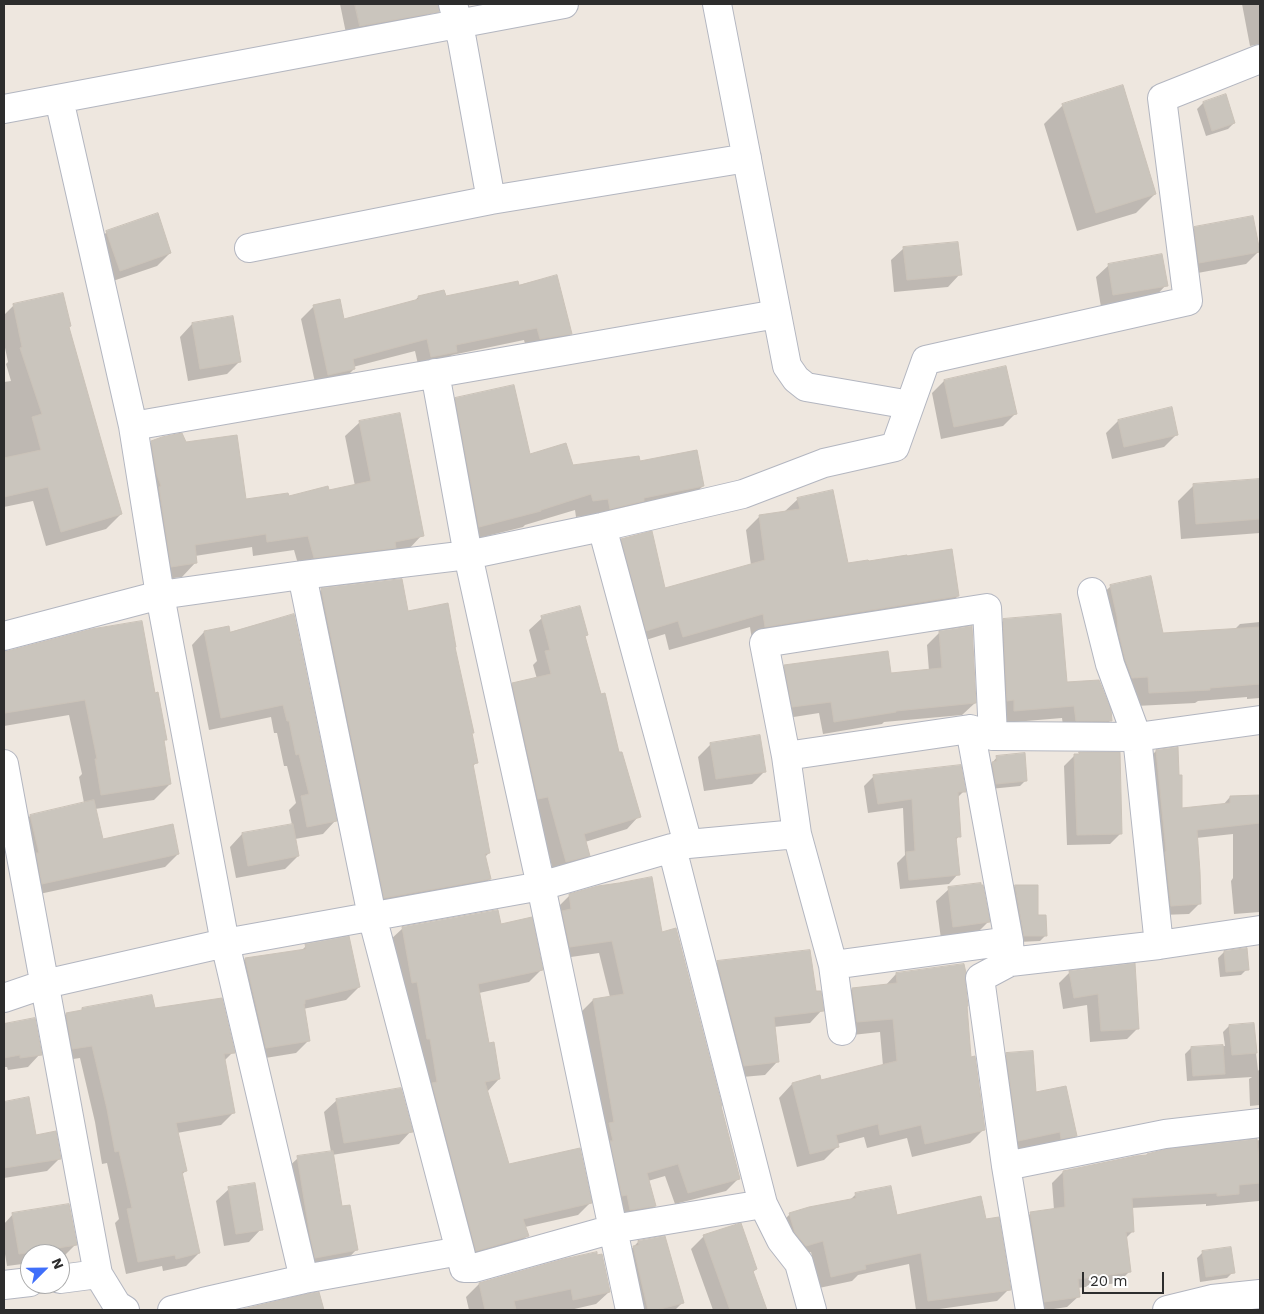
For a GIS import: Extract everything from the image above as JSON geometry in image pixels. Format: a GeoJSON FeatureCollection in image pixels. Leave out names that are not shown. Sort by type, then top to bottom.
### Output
{"type":"FeatureCollection","features":[{"type":"Feature","properties":{"kind":"street"},"geometry":{"type":"LineString","coordinates":[[4,109],[59,99],[456,14],[564,4]]}},
{"type":"Feature","properties":{"kind":"street"},"geometry":{"type":"LineString","coordinates":[[717,4],[787,366],[796,379],[806,387],[910,405]]}},
{"type":"Feature","properties":{"kind":"street"},"geometry":{"type":"LineString","coordinates":[[456,14],[490,200]]}},
{"type":"Feature","properties":{"kind":"street"},"geometry":{"type":"LineString","coordinates":[[4,636],[160,595],[302,575],[468,555],[602,528],[743,494],[824,463],[895,447],[926,360],[1188,301],[1162,98],[1260,60]]}},
{"type":"Feature","properties":{"kind":"street"},"geometry":{"type":"LineString","coordinates":[[59,99],[133,426],[160,595],[225,943],[304,1279]]}},
{"type":"Feature","properties":{"kind":"street"},"geometry":{"type":"LineString","coordinates":[[249,248],[490,200],[747,158]]}},
{"type":"Feature","properties":{"kind":"street"},"geometry":{"type":"LineString","coordinates":[[133,426],[777,314]]}},
{"type":"Feature","properties":{"kind":"street"},"geometry":{"type":"LineString","coordinates":[[435,374],[468,555],[541,886],[630,1310]]}},
{"type":"Feature","properties":{"kind":"street"},"geometry":{"type":"LineString","coordinates":[[602,528],[680,846],[763,1204],[781,1240],[800,1263],[812,1310]]}},
{"type":"Feature","properties":{"kind":"street"},"geometry":{"type":"LineString","coordinates":[[302,575],[372,916],[464,1268],[474,1268],[613,1229],[763,1204]]}},
{"type":"Feature","properties":{"kind":"street"},"geometry":{"type":"LineString","coordinates":[[1092,592],[1110,664],[1137,737],[1160,945]]}},
{"type":"Feature","properties":{"kind":"street"},"geometry":{"type":"LineString","coordinates":[[842,1031],[833,965],[796,834],[786,756],[764,643],[987,608],[981,732],[1009,951]]}},
{"type":"Feature","properties":{"kind":"street"},"geometry":{"type":"LineString","coordinates":[[786,756],[981,732],[1137,737],[1260,720]]}},
{"type":"Feature","properties":{"kind":"street"},"geometry":{"type":"LineString","coordinates":[[4,764],[98,1274],[117,1305],[125,1310]]}},
{"type":"Feature","properties":{"kind":"street"},"geometry":{"type":"LineString","coordinates":[[4,998],[45,984],[225,943],[541,886],[680,846],[796,834]]}},
{"type":"Feature","properties":{"kind":"street"},"geometry":{"type":"LineString","coordinates":[[833,965],[1009,951],[1160,945],[1260,930]]}},
{"type":"Feature","properties":{"kind":"street"},"geometry":{"type":"LineString","coordinates":[[1009,951],[980,978],[1006,1166],[1030,1310]]}},
{"type":"Feature","properties":{"kind":"street"},"geometry":{"type":"LineString","coordinates":[[1006,1166],[1165,1134],[1260,1123]]}},
{"type":"Feature","properties":{"kind":"street"},"geometry":{"type":"LineString","coordinates":[[172,1310],[204,1306],[304,1279],[460,1251]]}},
{"type":"Feature","properties":{"kind":"street"},"geometry":{"type":"LineString","coordinates":[[70,1277],[98,1274]]}},
{"type":"Feature","properties":{"kind":"street"},"geometry":{"type":"LineString","coordinates":[[4,1285],[20,1283]]}},
{"type":"Feature","properties":{"kind":"street"},"geometry":{"type":"LineString","coordinates":[[1167,1310],[1212,1299],[1260,1294]]}},
{"type":"Feature","properties":{"kind":"building"},"geometry":{"type":"Polygon","coordinates":[[[355,4],[438,4],[439,12],[360,26],[355,4]]]}},
{"type":"Feature","properties":{"kind":"building"},"geometry":{"type":"Polygon","coordinates":[[[1123,85],[1156,194],[1096,213],[1062,104],[1123,85]]]}},
{"type":"Feature","properties":{"kind":"building"},"geometry":{"type":"Polygon","coordinates":[[[1226,94],[1235,123],[1212,131],[1203,102],[1226,94]]]}},
{"type":"Feature","properties":{"kind":"building"},"geometry":{"type":"Polygon","coordinates":[[[158,213],[171,253],[120,271],[106,231],[158,213]]]}},
{"type":"Feature","properties":{"kind":"building"},"geometry":{"type":"Polygon","coordinates":[[[1253,216],[1260,252],[1199,263],[1194,227],[1253,216]]]}},
{"type":"Feature","properties":{"kind":"building"},"geometry":{"type":"Polygon","coordinates":[[[958,242],[962,275],[907,280],[903,247],[958,242]]]}},
{"type":"Feature","properties":{"kind":"building"},"geometry":{"type":"Polygon","coordinates":[[[1162,254],[1168,286],[1113,295],[1108,264],[1162,254]]]}},
{"type":"Feature","properties":{"kind":"building"},"geometry":{"type":"Polygon","coordinates":[[[557,275],[572,334],[540,339],[537,328],[456,345],[457,352],[431,357],[427,339],[353,359],[355,369],[328,375],[313,305],[340,299],[344,319],[419,299],[418,296],[444,290],[446,296],[518,281],[519,285],[557,275]]]}},
{"type":"Feature","properties":{"kind":"building"},"geometry":{"type":"Polygon","coordinates":[[[63,293],[71,326],[69,327],[122,514],[61,532],[48,487],[4,497],[4,458],[41,450],[32,417],[42,414],[20,348],[22,347],[13,304],[63,293]]]}},
{"type":"Feature","properties":{"kind":"building"},"geometry":{"type":"Polygon","coordinates":[[[233,316],[241,362],[200,369],[192,323],[233,316]]]}},
{"type":"Feature","properties":{"kind":"building"},"geometry":{"type":"Polygon","coordinates":[[[1006,366],[1017,414],[954,427],[944,380],[1006,366]]]}},
{"type":"Feature","properties":{"kind":"building"},"geometry":{"type":"Polygon","coordinates":[[[514,385],[530,454],[566,443],[573,465],[639,456],[640,461],[697,450],[704,486],[644,498],[644,501],[610,509],[608,499],[593,501],[591,494],[541,511],[479,527],[455,398],[514,385]]]}},
{"type":"Feature","properties":{"kind":"building"},"geometry":{"type":"Polygon","coordinates":[[[1172,407],[1178,435],[1124,447],[1118,420],[1172,407]]]}},
{"type":"Feature","properties":{"kind":"building"},"geometry":{"type":"Polygon","coordinates":[[[400,413],[424,536],[395,542],[396,548],[314,558],[308,536],[267,542],[266,534],[195,545],[197,563],[171,567],[159,487],[161,486],[157,475],[151,441],[182,433],[186,442],[237,435],[246,499],[288,493],[289,496],[328,486],[329,490],[371,481],[359,421],[400,413]]]}},
{"type":"Feature","properties":{"kind":"building"},"geometry":{"type":"Polygon","coordinates":[[[1260,479],[1260,519],[1196,524],[1193,484],[1260,479]]]}},
{"type":"Feature","properties":{"kind":"building"},"geometry":{"type":"Polygon","coordinates":[[[833,490],[848,563],[952,549],[959,596],[765,627],[763,614],[683,637],[678,621],[646,631],[621,539],[652,531],[665,588],[765,560],[759,515],[800,509],[797,498],[833,490]]]}},
{"type":"Feature","properties":{"kind":"building"},"geometry":{"type":"Polygon","coordinates":[[[1151,576],[1163,633],[1260,627],[1260,684],[1210,688],[1210,690],[1149,693],[1148,677],[1132,678],[1118,630],[1110,585],[1151,576]]]}},
{"type":"Feature","properties":{"kind":"building"},"geometry":{"type":"Polygon","coordinates":[[[402,579],[408,611],[448,603],[455,647],[474,733],[472,733],[478,763],[473,764],[490,853],[485,854],[491,879],[384,898],[321,588],[402,579]]]}},
{"type":"Feature","properties":{"kind":"building"},"geometry":{"type":"Polygon","coordinates":[[[580,606],[588,635],[585,636],[601,694],[605,693],[619,752],[622,752],[641,817],[584,834],[590,856],[566,862],[548,797],[538,799],[512,683],[551,674],[545,651],[550,650],[541,616],[580,606]]]}},
{"type":"Feature","properties":{"kind":"building"},"geometry":{"type":"Polygon","coordinates":[[[294,614],[337,821],[307,827],[301,796],[309,794],[299,754],[296,755],[289,721],[287,721],[283,705],[221,718],[204,631],[229,626],[230,632],[294,614]]]}},
{"type":"Feature","properties":{"kind":"building"},"geometry":{"type":"Polygon","coordinates":[[[1061,614],[1067,682],[1099,680],[1111,710],[1112,721],[1076,721],[1074,706],[1014,711],[1014,700],[1007,701],[1003,619],[1061,614]]]}},
{"type":"Feature","properties":{"kind":"building"},"geometry":{"type":"Polygon","coordinates":[[[142,621],[155,693],[158,692],[167,740],[164,740],[171,784],[101,795],[95,759],[97,759],[85,700],[5,713],[4,651],[92,629],[142,621]]]}},
{"type":"Feature","properties":{"kind":"building"},"geometry":{"type":"Polygon","coordinates":[[[972,626],[976,703],[896,711],[834,722],[831,702],[792,707],[784,665],[888,651],[891,673],[942,668],[939,631],[972,626]]]}},
{"type":"Feature","properties":{"kind":"building"},"geometry":{"type":"Polygon","coordinates":[[[760,735],[766,772],[716,779],[710,743],[760,735]]]}},
{"type":"Feature","properties":{"kind":"building"},"geometry":{"type":"Polygon","coordinates":[[[1178,747],[1179,775],[1182,775],[1182,808],[1230,803],[1230,796],[1260,795],[1260,823],[1197,830],[1201,904],[1171,906],[1156,750],[1178,747]]]}},
{"type":"Feature","properties":{"kind":"building"},"geometry":{"type":"Polygon","coordinates":[[[1079,752],[1120,752],[1122,834],[1077,835],[1074,754],[1079,754],[1079,752]]]}},
{"type":"Feature","properties":{"kind":"building"},"geometry":{"type":"Polygon","coordinates":[[[1025,753],[1027,781],[996,784],[992,762],[997,761],[996,756],[1025,753]]]}},
{"type":"Feature","properties":{"kind":"building"},"geometry":{"type":"Polygon","coordinates":[[[961,765],[966,792],[958,792],[961,837],[956,837],[960,875],[909,880],[906,852],[915,851],[912,799],[878,804],[873,775],[961,765]]]}},
{"type":"Feature","properties":{"kind":"building"},"geometry":{"type":"Polygon","coordinates":[[[94,800],[103,839],[173,824],[179,854],[42,884],[36,853],[39,853],[30,815],[94,800]]]}},
{"type":"Feature","properties":{"kind":"building"},"geometry":{"type":"Polygon","coordinates":[[[293,824],[299,856],[248,866],[242,833],[293,824]]]}},
{"type":"Feature","properties":{"kind":"building"},"geometry":{"type":"Polygon","coordinates":[[[652,877],[662,932],[676,928],[740,1179],[688,1193],[678,1164],[647,1173],[656,1206],[630,1210],[627,1195],[622,1196],[610,1141],[613,1141],[609,1123],[614,1122],[593,999],[624,994],[612,941],[570,947],[562,911],[571,909],[569,894],[598,886],[652,877]]]}},
{"type":"Feature","properties":{"kind":"building"},"geometry":{"type":"Polygon","coordinates":[[[981,883],[990,922],[953,927],[948,887],[981,883]]]}},
{"type":"Feature","properties":{"kind":"building"},"geometry":{"type":"Polygon","coordinates":[[[1015,885],[1038,885],[1038,915],[1046,915],[1047,936],[1024,936],[1015,885]]]}},
{"type":"Feature","properties":{"kind":"building"},"geometry":{"type":"Polygon","coordinates":[[[498,910],[501,924],[532,917],[543,970],[478,984],[489,1043],[494,1042],[500,1079],[485,1082],[509,1164],[580,1148],[592,1203],[523,1219],[529,1236],[476,1251],[432,1083],[437,1082],[430,1039],[427,1039],[417,982],[412,983],[402,927],[498,910]]]}},
{"type":"Feature","properties":{"kind":"building"},"geometry":{"type":"Polygon","coordinates":[[[349,936],[360,987],[305,1000],[310,1041],[266,1048],[245,958],[306,949],[305,944],[349,936]]]}},
{"type":"Feature","properties":{"kind":"building"},"geometry":{"type":"Polygon","coordinates":[[[1247,948],[1249,970],[1226,972],[1224,951],[1247,948]]]}},
{"type":"Feature","properties":{"kind":"building"},"geometry":{"type":"Polygon","coordinates":[[[810,950],[816,991],[821,991],[824,1011],[774,1017],[779,1062],[744,1066],[717,961],[810,950]]]}},
{"type":"Feature","properties":{"kind":"building"},"geometry":{"type":"Polygon","coordinates":[[[1135,963],[1139,1029],[1101,1031],[1098,994],[1074,998],[1069,971],[1135,963]]]}},
{"type":"Feature","properties":{"kind":"building"},"geometry":{"type":"Polygon","coordinates":[[[964,964],[971,1057],[975,1056],[985,1130],[925,1144],[921,1125],[880,1135],[878,1124],[836,1135],[839,1147],[810,1154],[792,1083],[820,1075],[821,1080],[897,1061],[893,1019],[857,1022],[852,988],[897,983],[896,973],[964,964]]]}},
{"type":"Feature","properties":{"kind":"building"},"geometry":{"type":"Polygon","coordinates":[[[152,995],[155,1008],[222,998],[235,1053],[224,1054],[235,1113],[176,1123],[187,1171],[182,1172],[200,1253],[176,1259],[175,1255],[138,1262],[127,1209],[132,1208],[119,1151],[115,1152],[92,1046],[72,1049],[66,1013],[82,1010],[82,1008],[152,995]]]}},
{"type":"Feature","properties":{"kind":"building"},"geometry":{"type":"Polygon","coordinates":[[[35,1018],[42,1055],[20,1058],[20,1055],[4,1058],[4,1024],[35,1018]]]}},
{"type":"Feature","properties":{"kind":"building"},"geometry":{"type":"Polygon","coordinates":[[[1254,1023],[1257,1053],[1232,1055],[1229,1025],[1254,1023]]]}},
{"type":"Feature","properties":{"kind":"building"},"geometry":{"type":"Polygon","coordinates":[[[1223,1045],[1225,1074],[1193,1076],[1191,1047],[1223,1045]]]}},
{"type":"Feature","properties":{"kind":"building"},"geometry":{"type":"Polygon","coordinates":[[[1033,1051],[1036,1092],[1066,1086],[1077,1136],[1061,1139],[1060,1132],[1018,1141],[1006,1053],[1033,1051]]]}},
{"type":"Feature","properties":{"kind":"building"},"geometry":{"type":"Polygon","coordinates":[[[401,1088],[413,1132],[344,1143],[336,1099],[401,1088]]]}},
{"type":"Feature","properties":{"kind":"building"},"geometry":{"type":"Polygon","coordinates":[[[29,1097],[36,1135],[56,1131],[61,1159],[4,1168],[4,1102],[29,1097]]]}},
{"type":"Feature","properties":{"kind":"building"},"geometry":{"type":"Polygon","coordinates":[[[1257,1139],[1260,1183],[1239,1185],[1239,1194],[1217,1196],[1217,1193],[1132,1198],[1134,1232],[1126,1232],[1131,1272],[1078,1279],[1080,1297],[1044,1302],[1030,1212],[1065,1207],[1063,1171],[1147,1155],[1167,1149],[1257,1139]]]}},
{"type":"Feature","properties":{"kind":"building"},"geometry":{"type":"Polygon","coordinates":[[[333,1151],[342,1206],[350,1205],[358,1250],[315,1258],[297,1156],[333,1151]]]}},
{"type":"Feature","properties":{"kind":"building"},"geometry":{"type":"Polygon","coordinates":[[[255,1183],[263,1230],[236,1234],[228,1187],[255,1183]]]}},
{"type":"Feature","properties":{"kind":"building"},"geometry":{"type":"Polygon","coordinates":[[[891,1186],[897,1215],[981,1196],[986,1219],[999,1217],[1011,1290],[928,1301],[921,1253],[865,1265],[866,1269],[831,1277],[823,1241],[806,1246],[795,1233],[789,1213],[856,1198],[855,1193],[891,1186]]]}},
{"type":"Feature","properties":{"kind":"building"},"geometry":{"type":"Polygon","coordinates":[[[69,1204],[77,1245],[20,1244],[19,1254],[12,1213],[69,1204]]]}},
{"type":"Feature","properties":{"kind":"building"},"geometry":{"type":"Polygon","coordinates":[[[741,1223],[757,1269],[753,1271],[767,1310],[730,1310],[703,1235],[741,1223]]]}},
{"type":"Feature","properties":{"kind":"building"},"geometry":{"type":"Polygon","coordinates":[[[665,1236],[684,1303],[656,1310],[648,1310],[633,1246],[639,1245],[638,1241],[665,1236]]]}},
{"type":"Feature","properties":{"kind":"building"},"geometry":{"type":"Polygon","coordinates":[[[1231,1247],[1235,1273],[1206,1277],[1202,1251],[1231,1247]]]}},
{"type":"Feature","properties":{"kind":"building"},"geometry":{"type":"Polygon","coordinates":[[[597,1252],[597,1255],[602,1254],[610,1292],[573,1300],[571,1289],[514,1301],[516,1310],[485,1310],[479,1283],[564,1259],[597,1252]]]}},
{"type":"Feature","properties":{"kind":"building"},"geometry":{"type":"Polygon","coordinates":[[[319,1292],[324,1310],[239,1310],[307,1294],[319,1292]]]}}]}
